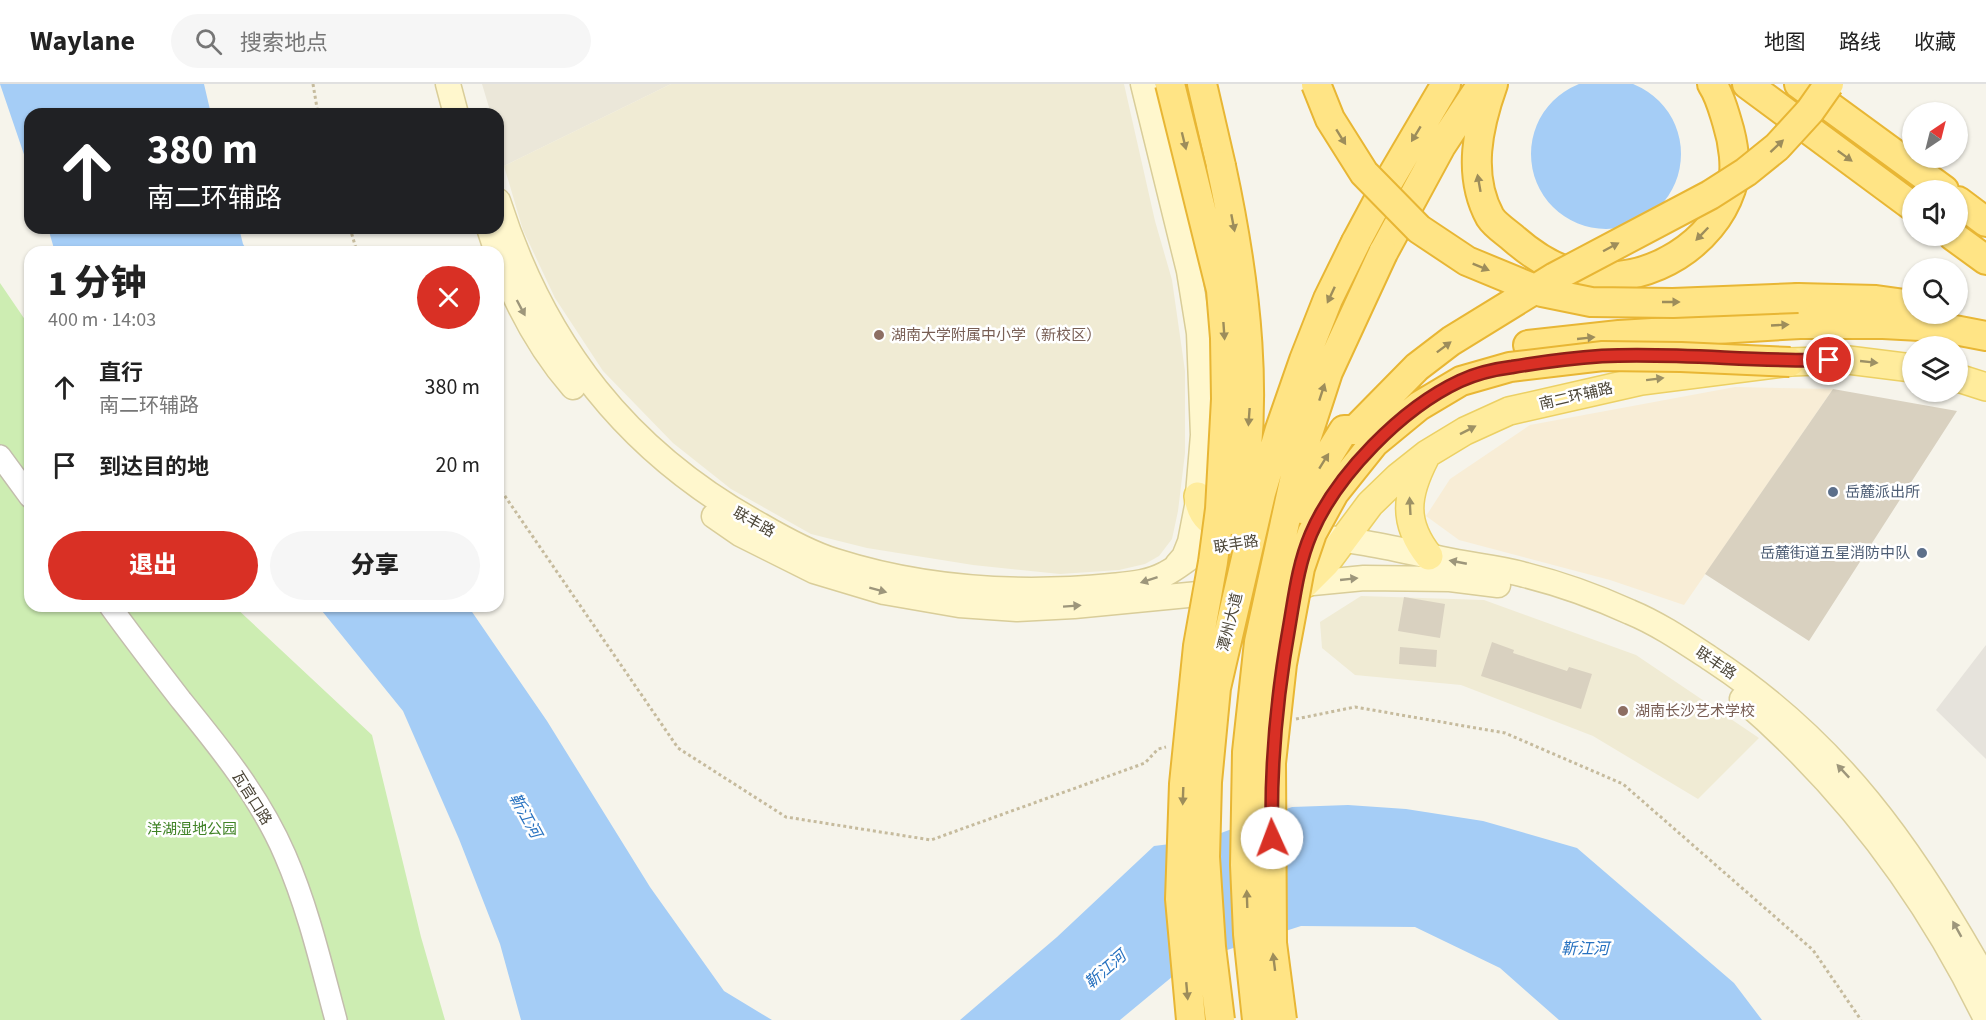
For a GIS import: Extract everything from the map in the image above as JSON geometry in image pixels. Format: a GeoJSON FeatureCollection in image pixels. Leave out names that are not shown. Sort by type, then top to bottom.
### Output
{"type":"FeatureCollection","features":[{"type":"Feature","properties":{"kind":"highway"},"geometry":{"type":"LineString","coordinates":[[1170,84],[1221,290],[1225,338],[1226,399],[1220,509],[1213,562],[1178,751],[1180,899],[1191,1020]]}},
{"type":"Feature","properties":{"kind":"highway"},"geometry":{"type":"LineString","coordinates":[[1178,751],[1215,630],[1239,509],[1246,458],[1250,398],[1244,297],[1234,227],[1202,84]]}},
{"type":"Feature","properties":{"kind":"highway"},"geometry":{"type":"LineString","coordinates":[[1316,84],[1330,118],[1364,173],[1419,229],[1467,261],[1542,292],[1591,302],[1673,303],[1798,298],[1876,300],[1902,304]]}},
{"type":"Feature","properties":{"kind":"highway","name":"潭州大道"},"geometry":{"type":"LineString","coordinates":[[1220,1020],[1211,947],[1205,857],[1207,782],[1216,688],[1261,493],[1280,429],[1328,299],[1386,186],[1446,84]]}},
{"type":"Feature","properties":{"kind":"highway","name":"潭州大道"},"geometry":{"type":"LineString","coordinates":[[1257,1020],[1248,934],[1245,865],[1250,715],[1259,642],[1297,467],[1328,372],[1383,253],[1441,146],[1482,84]]}},
{"type":"Feature","properties":{"kind":"highway"},"geometry":{"type":"LineString","coordinates":[[1493,84],[1478,133],[1476,167],[1481,194],[1491,218],[1519,244],[1543,260],[1573,274],[1611,277],[1649,270],[1680,254],[1704,233],[1720,212],[1732,188],[1734,146],[1718,94],[1712,84]]}},
{"type":"Feature","properties":{"kind":"highway"},"geometry":{"type":"LineString","coordinates":[[1747,84],[1902,199]]}},
{"type":"Feature","properties":{"kind":"highway"},"geometry":{"type":"LineString","coordinates":[[1799,84],[1930,180]]}},
{"type":"Feature","properties":{"kind":"highway"},"geometry":{"type":"LineString","coordinates":[[1355,430],[1418,367],[1451,341],[1555,277],[1710,195],[1746,172],[1777,147],[1829,84]]}},
{"type":"Feature","properties":{"kind":"highway"},"geometry":{"type":"LineString","coordinates":[[1968,208],[1986,222]]}},
{"type":"Feature","properties":{"kind":"highway"},"geometry":{"type":"LineString","coordinates":[[1967,246],[1986,260]]}},
{"type":"Feature","properties":{"kind":"highway"},"geometry":{"type":"LineString","coordinates":[[1968,318],[1986,323]]}},
{"type":"Feature","properties":{"kind":"highway"},"geometry":{"type":"LineString","coordinates":[[1282,1020],[1272,943],[1270,672],[1273,640],[1292,541],[1303,507],[1316,475],[1344,430],[1355,430],[1428,380],[1477,359],[1528,345],[1619,335],[1800,324],[1939,327],[1986,336]]}},
{"type":"Feature","properties":{"kind":"highway"},"geometry":{"type":"LineString","coordinates":[[1271,763],[1282,664],[1300,568],[1312,533],[1334,493],[1374,442],[1419,406],[1461,381],[1510,367],[1603,356],[1790,362]]}},
{"type":"Feature","properties":{"kind":"main road"},"geometry":{"type":"LineString","coordinates":[[447,84],[454,108]]}},
{"type":"Feature","properties":{"kind":"main road"},"geometry":{"type":"LineString","coordinates":[[465,84],[471,108]]}},
{"type":"Feature","properties":{"kind":"main road"},"geometry":{"type":"LineString","coordinates":[[1143,84],[1186,260],[1199,333],[1203,435],[1198,496],[1190,542],[1184,557],[1174,568]]}},
{"type":"Feature","properties":{"kind":"main road","name":"联丰路"},"geometry":{"type":"LineString","coordinates":[[504,219],[514,250],[555,334],[582,373],[613,410],[650,446],[728,508],[787,540],[832,560],[907,580],[1014,591],[1063,590],[1139,583],[1161,576],[1208,547],[1224,544],[1303,537],[1344,539],[1522,574],[1599,599],[1667,630],[1736,675],[1777,708],[1817,744],[1872,803],[1913,858],[1951,918],[1986,980]]}},
{"type":"Feature","properties":{"kind":"main road","name":"联丰路"},"geometry":{"type":"LineString","coordinates":[[504,272],[508,284],[537,338],[567,380],[606,426],[690,500],[740,534],[814,571],[884,592],[959,605],[1017,609],[1074,606],[1364,578],[1450,579],[1531,591],[1629,628],[1670,650],[1728,688],[1804,755],[1891,857],[1951,951],[1986,1019]]}},
{"type":"Feature","properties":{"kind":"main road","name":"南二环辅路"},"geometry":{"type":"LineString","coordinates":[[1305,584],[1326,563],[1370,504],[1398,477],[1427,454],[1465,431],[1509,411],[1641,381],[1790,362],[1848,360],[1902,367]]}},
{"type":"Feature","properties":{"kind":"main road"},"geometry":{"type":"LineString","coordinates":[[1968,381],[1986,387]]}},
{"type":"Feature","properties":{"kind":"main road"},"geometry":{"type":"LineString","coordinates":[[1427,454],[1415,477],[1409,497],[1412,529],[1418,542],[1429,556]]}},
{"type":"Feature","properties":{"kind":"main road"},"geometry":{"type":"LineString","coordinates":[[1198,496],[1200,508],[1206,517],[1216,526],[1227,529],[1340,526],[1370,504]]}},
{"type":"Feature","properties":{"kind":"street"},"geometry":{"type":"LineString","coordinates":[[0,445],[24,478]]}},
{"type":"Feature","properties":{"kind":"street"},"geometry":{"type":"LineString","coordinates":[[0,456],[24,489]]}},
{"type":"Feature","properties":{"kind":"street","name":"瓦官口路"},"geometry":{"type":"LineString","coordinates":[[114,612],[145,655],[218,746],[260,807],[284,854],[302,898],[336,1020]]}},
{"type":"Feature","properties":{"kind":"street"},"geometry":{"type":"LineString","coordinates":[[123,612],[246,773],[269,810],[291,852],[307,896],[343,1020]]}},
{"type":"Feature","properties":{"kind":"path"},"geometry":{"type":"LineString","coordinates":[[313,84],[317,108]]}},
{"type":"Feature","properties":{"kind":"path"},"geometry":{"type":"LineString","coordinates":[[504,495],[678,748],[786,817],[931,840],[1145,763],[1158,749],[1178,751]]}},
{"type":"Feature","properties":{"kind":"path"},"geometry":{"type":"LineString","coordinates":[[1286,722],[1355,707],[1505,733],[1623,784],[1813,950],[1862,1020]]}},
{"type":"Feature","properties":{"kind":"shaded area"},"geometry":{"type":"Polygon","coordinates":[[[482,84],[671,84],[504,166],[504,108],[489,108],[482,84]]]}},
{"type":"Feature","properties":{"kind":"shaded area","name":"湖南大学附属中小学（新校区）"},"geometry":{"type":"Polygon","coordinates":[[[671,84],[1124,84],[1155,221],[1172,280],[1185,371],[1185,453],[1178,511],[1172,539],[1159,556],[1145,564],[1119,570],[1060,574],[973,565],[867,548],[811,534],[731,489],[673,443],[603,371],[555,298],[523,230],[504,166],[671,84]]]}},
{"type":"Feature","properties":{"kind":"shaded area"},"geometry":{"type":"Polygon","coordinates":[[[1735,387],[1833,389],[1684,605],[1610,580],[1459,540],[1426,516],[1450,479],[1530,425],[1735,387]]]}},
{"type":"Feature","properties":{"kind":"shaded area","name":"湖南长沙艺术学校"},"geometry":{"type":"Polygon","coordinates":[[[1361,596],[1484,600],[1636,655],[1759,738],[1698,799],[1593,736],[1461,685],[1355,675],[1322,648],[1320,622],[1361,596]]]}},
{"type":"Feature","properties":{"kind":"shaded area"},"geometry":{"type":"Polygon","coordinates":[[[1986,645],[1986,759],[1936,710],[1986,645]]]}},
{"type":"Feature","properties":{"kind":"green space","name":"洋湖湿地公园"},"geometry":{"type":"Polygon","coordinates":[[[0,283],[24,318],[24,612],[240,612],[372,735],[421,937],[445,1020],[0,1020],[0,283]]]}},
{"type":"Feature","properties":{"kind":"water"},"geometry":{"type":"Polygon","coordinates":[[[1606,79],[1635,84],[1648,91],[1659,101],[1669,112],[1676,125],[1681,154],[1676,183],[1669,196],[1659,207],[1648,217],[1635,224],[1606,229],[1577,224],[1564,217],[1553,207],[1543,196],[1536,183],[1531,154],[1536,125],[1543,112],[1553,101],[1564,91],[1577,84],[1606,79]]]}},
{"type":"Feature","properties":{"kind":"water"},"geometry":{"type":"Polygon","coordinates":[[[0,84],[204,84],[210,108],[24,108],[24,154],[0,84]]]}},
{"type":"Feature","properties":{"kind":"water"},"geometry":{"type":"Polygon","coordinates":[[[50,234],[240,234],[244,246],[53,246],[50,234]]]}},
{"type":"Feature","properties":{"kind":"water","name":"靳江河"},"geometry":{"type":"Polygon","coordinates":[[[323,612],[472,612],[547,721],[650,887],[724,991],[772,1020],[521,1020],[500,944],[459,839],[403,711],[323,612]]]}},
{"type":"Feature","properties":{"kind":"water","name":"靳江河"},"geometry":{"type":"Polygon","coordinates":[[[1348,805],[1406,809],[1483,821],[1577,848],[1734,983],[1762,1020],[1559,1020],[1500,968],[1415,927],[1301,926],[1190,962],[1120,1020],[960,1020],[1057,937],[1154,846],[1202,840],[1292,807],[1348,805]]]}},
{"type":"Feature","properties":{"kind":"building","name":"岳麓派出所"},"geometry":{"type":"Polygon","coordinates":[[[1833,389],[1957,411],[1809,641],[1705,574],[1833,389]]]}},
{"type":"Feature","properties":{"kind":"building"},"geometry":{"type":"Polygon","coordinates":[[[1404,597],[1445,604],[1440,638],[1398,631],[1404,597]]]}},
{"type":"Feature","properties":{"kind":"building"},"geometry":{"type":"Polygon","coordinates":[[[1492,642],[1514,650],[1513,653],[1567,671],[1569,667],[1592,674],[1581,709],[1481,676],[1492,642]]]}},
{"type":"Feature","properties":{"kind":"building"},"geometry":{"type":"Polygon","coordinates":[[[1400,647],[1437,650],[1436,667],[1399,664],[1400,647]]]}},
{"type":"Feature","properties":{"kind":"place","name":"湖南大学附属中小学（新校区）"},"geometry":{"type":"Point","coordinates":[879,335]}},
{"type":"Feature","properties":{"kind":"place","name":"岳麓派出所"},"geometry":{"type":"Point","coordinates":[1833,492]}},
{"type":"Feature","properties":{"kind":"place","name":"岳麓街道五星消防中队"},"geometry":{"type":"Point","coordinates":[1922,553]}},
{"type":"Feature","properties":{"kind":"place","name":"湖南长沙艺术学校"},"geometry":{"type":"Point","coordinates":[1623,711]}},
{"type":"Feature","properties":{"kind":"route"},"geometry":{"type":"LineString","coordinates":[[1272,838],[1271,763],[1282,664],[1300,568],[1312,533],[1334,493],[1374,442],[1419,406],[1461,381],[1510,367],[1603,356],[1790,362],[1829,360]]}}]}
